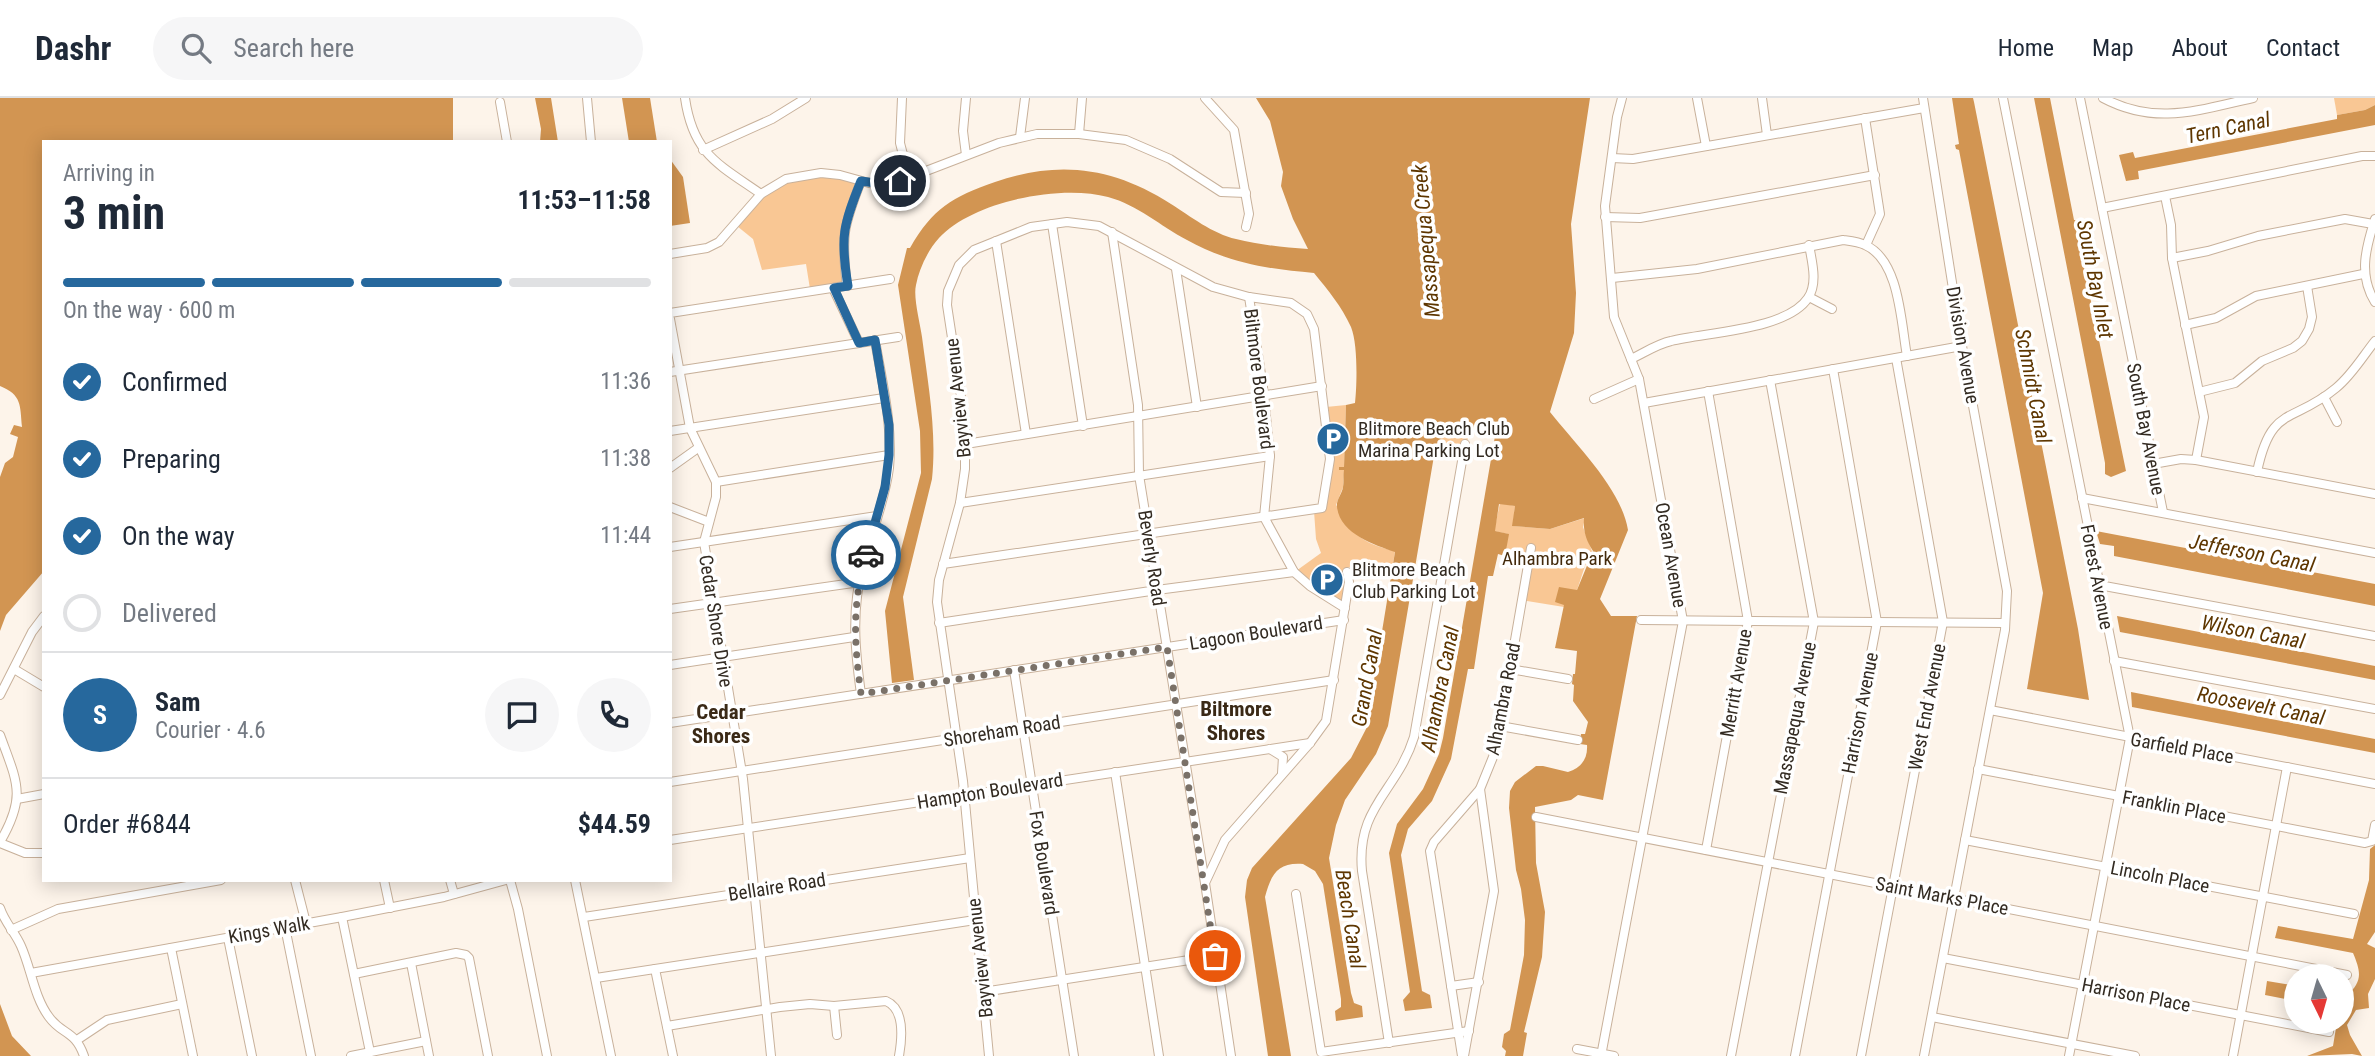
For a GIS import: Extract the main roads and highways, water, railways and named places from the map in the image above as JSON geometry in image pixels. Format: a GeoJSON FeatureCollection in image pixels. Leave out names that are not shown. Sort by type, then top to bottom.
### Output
{"type":"FeatureCollection","features":[{"type":"Feature","properties":{"kind":"water"},"geometry":{"type":"Polygon","coordinates":[[[0,98],[453,98],[453,140],[42,140],[42,573],[6,615],[0,631],[0,477],[5,463],[13,457],[18,437],[10,434],[14,425],[22,427],[16,397],[0,386],[0,98]]]}},
{"type":"Feature","properties":{"kind":"water"},"geometry":{"type":"Polygon","coordinates":[[[535,98],[551,98],[558,140],[540,140],[541,129],[535,98]]]}},
{"type":"Feature","properties":{"kind":"water"},"geometry":{"type":"Polygon","coordinates":[[[622,98],[650,98],[657,140],[629,140],[622,98]]]}},
{"type":"Feature","properties":{"kind":"water","name":"Massapequa Creek"},"geometry":{"type":"Polygon","coordinates":[[[1256,98],[1590,98],[1571,224],[1576,293],[1574,333],[1550,412],[1607,483],[1624,514],[1628,530],[1600,599],[1611,616],[1637,616],[1603,800],[1578,795],[1571,800],[1535,807],[1536,863],[1545,912],[1542,957],[1524,1032],[1527,1033],[1523,1056],[1505,1056],[1506,1051],[1502,1047],[1504,1034],[1510,1030],[1524,955],[1525,920],[1516,870],[1509,808],[1510,791],[1515,782],[1536,766],[1568,772],[1577,768],[1585,759],[1587,745],[1580,744],[1581,734],[1585,734],[1588,722],[1573,701],[1572,684],[1577,651],[1555,648],[1564,605],[1555,602],[1559,587],[1577,590],[1593,551],[1588,543],[1584,518],[1550,529],[1512,526],[1515,506],[1499,504],[1495,531],[1509,534],[1505,556],[1498,554],[1493,576],[1488,576],[1474,669],[1468,669],[1451,759],[1432,801],[1408,829],[1401,855],[1422,991],[1430,995],[1432,1008],[1405,1011],[1403,1000],[1410,992],[1389,853],[1397,824],[1423,789],[1439,754],[1443,738],[1495,436],[1491,431],[1465,428],[1445,436],[1435,450],[1388,726],[1376,754],[1345,800],[1329,858],[1351,993],[1354,1003],[1362,1006],[1363,1017],[1336,1021],[1335,1011],[1341,1007],[1341,999],[1323,884],[1315,871],[1303,864],[1287,865],[1273,876],[1265,897],[1291,1056],[1268,1056],[1245,897],[1247,880],[1252,868],[1351,758],[1366,729],[1395,552],[1360,537],[1351,531],[1340,516],[1337,504],[1343,487],[1344,470],[1339,470],[1339,467],[1344,467],[1346,405],[1355,403],[1356,395],[1355,344],[1351,327],[1343,313],[1314,273],[1264,267],[1218,254],[1187,240],[1129,205],[1108,197],[1089,194],[1043,195],[995,205],[954,225],[939,238],[919,273],[915,290],[933,425],[933,461],[932,479],[903,597],[914,680],[892,683],[885,611],[921,473],[920,431],[898,285],[907,248],[910,248],[936,213],[967,193],[1019,175],[1064,170],[1107,175],[1128,182],[1227,237],[1271,246],[1308,249],[1281,186],[1283,172],[1270,121],[1256,98]]]}},
{"type":"Feature","properties":{"kind":"water"},"geometry":{"type":"Polygon","coordinates":[[[1952,98],[1973,98],[1974,102],[2078,629],[2089,700],[2027,689],[2043,593],[1959,150],[1955,145],[1959,144],[1952,98]]]}},
{"type":"Feature","properties":{"kind":"water"},"geometry":{"type":"Polygon","coordinates":[[[2034,98],[2050,98],[2074,220],[2078,223],[2075,224],[2126,471],[2111,477],[2105,474],[2034,98]]]}},
{"type":"Feature","properties":{"kind":"water"},"geometry":{"type":"Polygon","coordinates":[[[2375,105],[2375,125],[2138,171],[2139,179],[2126,181],[2119,155],[2133,152],[2135,158],[2337,119],[2337,115],[2365,110],[2375,105]]]}},
{"type":"Feature","properties":{"kind":"water"},"geometry":{"type":"Polygon","coordinates":[[[672,162],[683,177],[690,223],[672,226],[672,162]]]}},
{"type":"Feature","properties":{"kind":"water"},"geometry":{"type":"Polygon","coordinates":[[[2096,531],[2375,584],[2375,606],[2114,556],[2114,546],[2100,544],[2096,531]]]}},
{"type":"Feature","properties":{"kind":"water"},"geometry":{"type":"Polygon","coordinates":[[[2117,616],[2375,666],[2375,680],[2120,632],[2117,616]]]}},
{"type":"Feature","properties":{"kind":"water"},"geometry":{"type":"Polygon","coordinates":[[[2131,692],[2375,739],[2375,753],[2132,707],[2131,692]]]}},
{"type":"Feature","properties":{"kind":"water"},"geometry":{"type":"Polygon","coordinates":[[[2375,845],[2375,932],[2367,944],[2375,948],[2375,979],[2368,994],[2369,1008],[2356,1010],[2354,1013],[2354,987],[2359,976],[2353,953],[2275,938],[2278,926],[2353,939],[2369,880],[2370,849],[2375,845]]]}},
{"type":"Feature","properties":{"kind":"water"},"geometry":{"type":"Polygon","coordinates":[[[2267,981],[2284,984],[2284,999],[2265,995],[2267,981]]]}},
{"type":"Feature","properties":{"kind":"water"},"geometry":{"type":"Polygon","coordinates":[[[0,1004],[12,1036],[31,1056],[0,1056],[0,1004]]]}},
{"type":"Feature","properties":{"kind":"water"},"geometry":{"type":"Polygon","coordinates":[[[2335,1034],[2350,1034],[2362,1056],[2307,1056],[2333,1046],[2335,1034]]]}},
{"type":"Feature","properties":{"kind":"place","name":"Blitmore Beach Club Marina Parking Lot"},"geometry":{"type":"Point","coordinates":[1333,439]}},
{"type":"Feature","properties":{"kind":"place","name":"Blitmore Beach Club Parking Lot"},"geometry":{"type":"Point","coordinates":[1327,580]}},
{"type":"Feature","properties":{"kind":"district","name":"Biltmore Shores"},"geometry":{"type":"Point","coordinates":[1236,721]}},
{"type":"Feature","properties":{"kind":"district","name":"Cedar Shores"},"geometry":{"type":"Point","coordinates":[721,724]}},
{"type":"Feature","properties":{"kind":"water label","name":"Tern Canal"},"geometry":{"type":"Point","coordinates":[2228,128]}},
{"type":"Feature","properties":{"kind":"water label","name":"South Bay Inlet"},"geometry":{"type":"Point","coordinates":[2095,279]}},
{"type":"Feature","properties":{"kind":"water label","name":"Schmidt Canal"},"geometry":{"type":"Point","coordinates":[2033,386]}},
{"type":"Feature","properties":{"kind":"water label","name":"Jefferson Canal"},"geometry":{"type":"Point","coordinates":[2252,553]}},
{"type":"Feature","properties":{"kind":"water label","name":"Wilson Canal"},"geometry":{"type":"Point","coordinates":[2253,632]}},
{"type":"Feature","properties":{"kind":"water label","name":"Grand Canal"},"geometry":{"type":"Point","coordinates":[1367,678]}},
{"type":"Feature","properties":{"kind":"water label","name":"Alhambra Canal"},"geometry":{"type":"Point","coordinates":[1440,689]}},
{"type":"Feature","properties":{"kind":"water label","name":"Roosevelt Canal"},"geometry":{"type":"Point","coordinates":[2261,706]}},
{"type":"Feature","properties":{"kind":"water label","name":"Beach Canal"},"geometry":{"type":"Point","coordinates":[1350,919]}},
{"type":"Feature","properties":{"kind":"park label","name":"Alhambra Park"},"geometry":{"type":"Point","coordinates":[1557,558]}}]}
